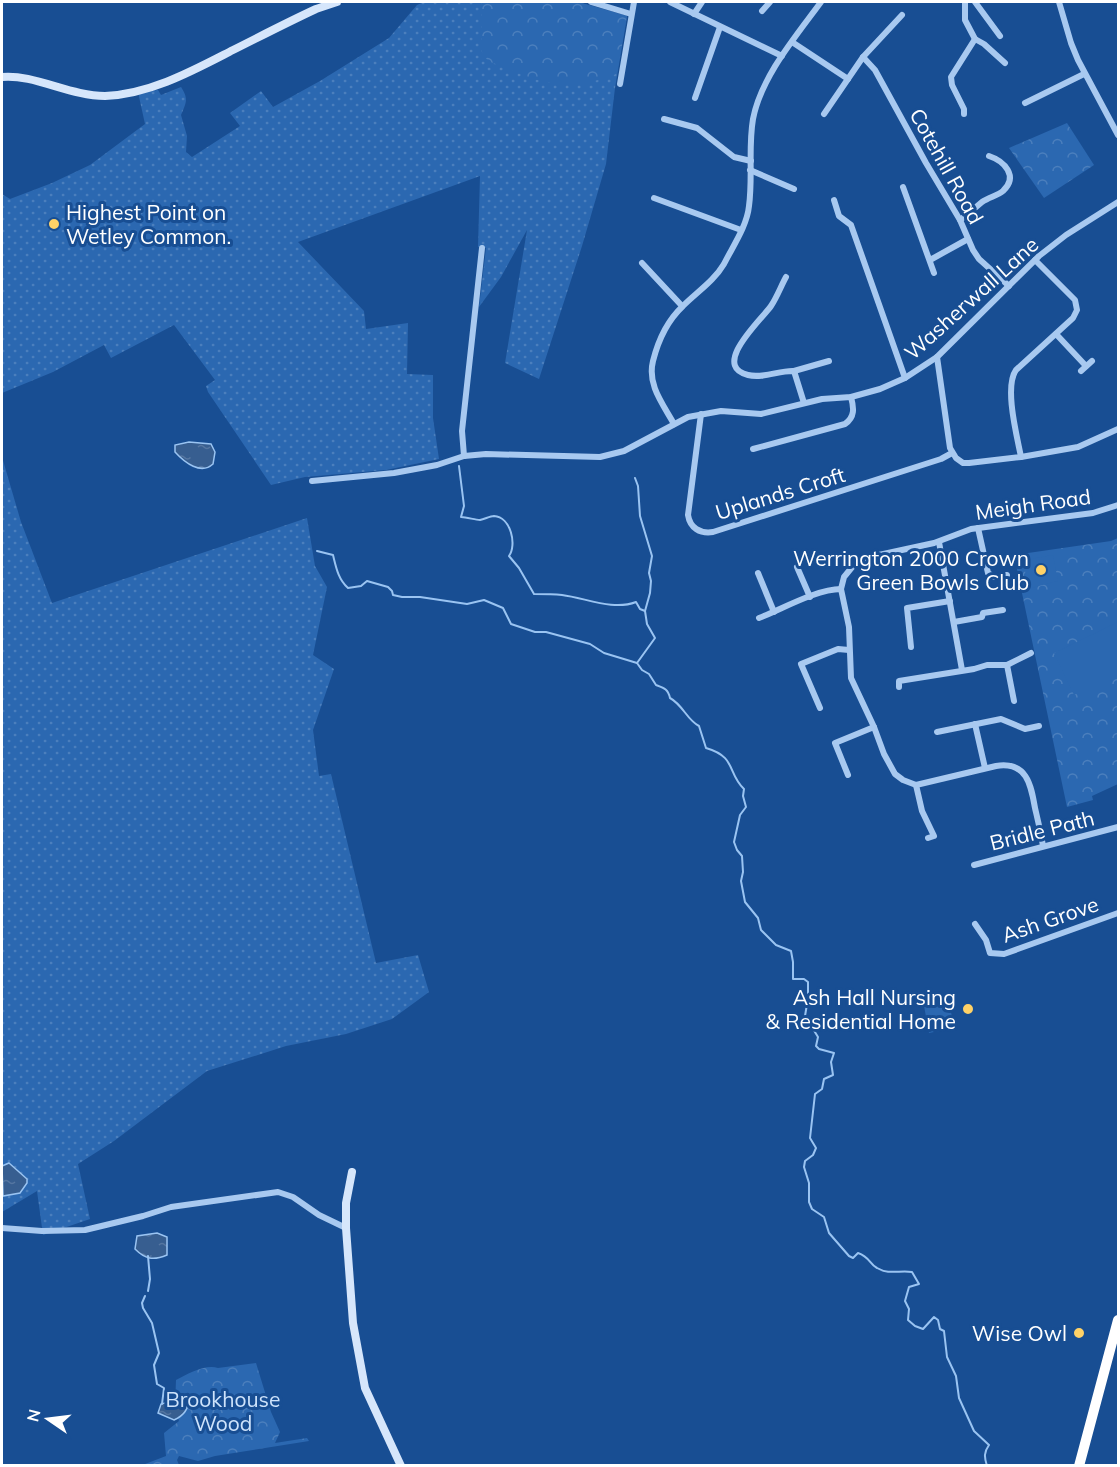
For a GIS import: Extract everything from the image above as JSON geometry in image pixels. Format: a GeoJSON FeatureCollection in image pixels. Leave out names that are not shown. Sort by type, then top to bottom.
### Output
{"type":"FeatureCollection","features":[{"type":"Feature","properties":{"kind":"highway"},"geometry":{"type":"LineString","coordinates":[[1079,1466],[1119,1320]]}},
{"type":"Feature","properties":{"kind":"street"},"geometry":{"type":"LineString","coordinates":[[2,77],[19,77],[95,95],[128,93],[164,83],[316,9],[338,2]]}},
{"type":"Feature","properties":{"kind":"street"},"geometry":{"type":"LineString","coordinates":[[591,2],[631,14]]}},
{"type":"Feature","properties":{"kind":"street"},"geometry":{"type":"LineString","coordinates":[[620,84],[634,2]]}},
{"type":"Feature","properties":{"kind":"street"},"geometry":{"type":"LineString","coordinates":[[670,2],[782,56]]}},
{"type":"Feature","properties":{"kind":"street"},"geometry":{"type":"LineString","coordinates":[[694,14],[702,2]]}},
{"type":"Feature","properties":{"kind":"street"},"geometry":{"type":"LineString","coordinates":[[762,11],[770,2]]}},
{"type":"Feature","properties":{"kind":"street"},"geometry":{"type":"LineString","coordinates":[[674,424],[656,393],[651,369],[655,355],[666,328],[682,306],[716,276],[741,230],[750,205],[754,118],[767,84],[782,56],[821,2]]}},
{"type":"Feature","properties":{"kind":"street"},"geometry":{"type":"LineString","coordinates":[[965,2],[965,17],[975,39],[1005,63]]}},
{"type":"Feature","properties":{"kind":"street"},"geometry":{"type":"LineString","coordinates":[[975,2],[1000,36]]}},
{"type":"Feature","properties":{"kind":"street"},"geometry":{"type":"LineString","coordinates":[[1059,2],[1071,43],[1084,74],[1119,135]]}},
{"type":"Feature","properties":{"kind":"street"},"geometry":{"type":"LineString","coordinates":[[824,114],[863,57],[902,15]]}},
{"type":"Feature","properties":{"kind":"street"},"geometry":{"type":"LineString","coordinates":[[694,93],[720,27]]}},
{"type":"Feature","properties":{"kind":"street"},"geometry":{"type":"LineString","coordinates":[[965,110],[952,85],[951,77],[975,39]]}},
{"type":"Feature","properties":{"kind":"street"},"geometry":{"type":"LineString","coordinates":[[792,42],[848,79]]}},
{"type":"Feature","properties":{"kind":"street","name":"Cotehill Road"},"geometry":{"type":"LineString","coordinates":[[863,57],[875,70],[980,259],[1009,286]]}},
{"type":"Feature","properties":{"kind":"street"},"geometry":{"type":"LineString","coordinates":[[994,65],[999,58]]}},
{"type":"Feature","properties":{"kind":"street"},"geometry":{"type":"LineString","coordinates":[[1025,103],[1084,74]]}},
{"type":"Feature","properties":{"kind":"street"},"geometry":{"type":"LineString","coordinates":[[668,122],[697,128],[734,157],[751,161]]}},
{"type":"Feature","properties":{"kind":"street"},"geometry":{"type":"LineString","coordinates":[[960,220],[1006,187],[1009,176],[1007,168],[994,155]]}},
{"type":"Feature","properties":{"kind":"street"},"geometry":{"type":"LineString","coordinates":[[750,170],[794,189]]}},
{"type":"Feature","properties":{"kind":"street"},"geometry":{"type":"LineString","coordinates":[[903,187],[934,273]]}},
{"type":"Feature","properties":{"kind":"street"},"geometry":{"type":"LineString","coordinates":[[654,198],[741,230]]}},
{"type":"Feature","properties":{"kind":"street"},"geometry":{"type":"LineString","coordinates":[[834,200],[839,216],[851,225],[905,378]]}},
{"type":"Feature","properties":{"kind":"street","name":"Washerwall Lane"},"geometry":{"type":"LineString","coordinates":[[312,481],[394,473],[437,465],[464,456],[486,454],[600,457],[624,451],[688,417],[721,411],[761,414],[822,399],[851,397],[880,389],[905,378],[937,357],[1035,260],[1066,235],[1119,202]]}},
{"type":"Feature","properties":{"kind":"street"},"geometry":{"type":"LineString","coordinates":[[930,260],[968,239]]}},
{"type":"Feature","properties":{"kind":"street"},"geometry":{"type":"LineString","coordinates":[[464,456],[462,431],[482,248]]}},
{"type":"Feature","properties":{"kind":"street"},"geometry":{"type":"LineString","coordinates":[[1021,457],[1011,381],[1016,370],[1074,316],[1076,303],[1035,260]]}},
{"type":"Feature","properties":{"kind":"street"},"geometry":{"type":"LineString","coordinates":[[642,263],[682,306]]}},
{"type":"Feature","properties":{"kind":"street"},"geometry":{"type":"LineString","coordinates":[[786,277],[771,306],[738,346],[734,359],[739,370],[750,376],[794,371],[829,361]]}},
{"type":"Feature","properties":{"kind":"street"},"geometry":{"type":"LineString","coordinates":[[1056,334],[1084,369],[1092,361]]}},
{"type":"Feature","properties":{"kind":"street"},"geometry":{"type":"LineString","coordinates":[[937,357],[949,445],[959,461],[969,463],[1021,457],[1078,447],[1119,429]]}},
{"type":"Feature","properties":{"kind":"street"},"geometry":{"type":"LineString","coordinates":[[794,371],[804,403]]}},
{"type":"Feature","properties":{"kind":"street"},"geometry":{"type":"LineString","coordinates":[[753,449],[845,424],[853,413],[851,397]]}},
{"type":"Feature","properties":{"kind":"street","name":"Uplands Croft"},"geometry":{"type":"LineString","coordinates":[[701,414],[688,514],[691,524],[702,532],[713,532],[806,503],[941,459],[952,453]]}},
{"type":"Feature","properties":{"kind":"street","name":"Meigh Road"},"geometry":{"type":"LineString","coordinates":[[841,589],[846,573],[861,560],[939,542],[978,528],[1093,513],[1119,506]]}},
{"type":"Feature","properties":{"kind":"street"},"geometry":{"type":"LineString","coordinates":[[978,528],[988,573],[994,577],[1007,575]]}},
{"type":"Feature","properties":{"kind":"street"},"geometry":{"type":"LineString","coordinates":[[939,542],[962,670]]}},
{"type":"Feature","properties":{"kind":"street"},"geometry":{"type":"LineString","coordinates":[[797,567],[810,597]]}},
{"type":"Feature","properties":{"kind":"street"},"geometry":{"type":"LineString","coordinates":[[758,573],[774,612]]}},
{"type":"Feature","properties":{"kind":"street"},"geometry":{"type":"LineString","coordinates":[[759,618],[810,597],[841,589],[849,627],[850,678],[891,769],[903,780],[916,785],[985,768],[1006,765],[1016,768],[1026,776],[1031,786],[1043,846]]}},
{"type":"Feature","properties":{"kind":"street"},"geometry":{"type":"LineString","coordinates":[[911,646],[907,608],[950,601]]}},
{"type":"Feature","properties":{"kind":"street"},"geometry":{"type":"LineString","coordinates":[[954,622],[982,617],[983,613],[1003,610]]}},
{"type":"Feature","properties":{"kind":"street"},"geometry":{"type":"LineString","coordinates":[[820,708],[801,664],[838,650],[849,650]]}},
{"type":"Feature","properties":{"kind":"street"},"geometry":{"type":"LineString","coordinates":[[899,687],[899,681],[987,665],[1007,665],[1031,652]]}},
{"type":"Feature","properties":{"kind":"street"},"geometry":{"type":"LineString","coordinates":[[1007,665],[1014,701]]}},
{"type":"Feature","properties":{"kind":"street"},"geometry":{"type":"LineString","coordinates":[[937,732],[1001,719],[1025,729],[1039,726]]}},
{"type":"Feature","properties":{"kind":"street"},"geometry":{"type":"LineString","coordinates":[[975,724],[985,768]]}},
{"type":"Feature","properties":{"kind":"street"},"geometry":{"type":"LineString","coordinates":[[848,775],[835,743],[874,727]]}},
{"type":"Feature","properties":{"kind":"street"},"geometry":{"type":"LineString","coordinates":[[916,785],[922,812],[934,836],[928,837]]}},
{"type":"Feature","properties":{"kind":"street","name":"Bridle Path"},"geometry":{"type":"LineString","coordinates":[[974,865],[1119,827]]}},
{"type":"Feature","properties":{"kind":"street","name":"Ash Grove"},"geometry":{"type":"LineString","coordinates":[[975,924],[986,940],[990,953],[1004,954],[1119,913]]}},
{"type":"Feature","properties":{"kind":"street"},"geometry":{"type":"LineString","coordinates":[[352,1172],[346,1203],[346,1228],[353,1323],[365,1388],[401,1466]]}},
{"type":"Feature","properties":{"kind":"street"},"geometry":{"type":"LineString","coordinates":[[2,1228],[42,1231],[85,1230],[171,1207],[278,1192],[293,1197],[319,1215],[346,1228]]}},
{"type":"Feature","properties":{"kind":"green space"},"geometry":{"type":"Polygon","coordinates":[[[424,2],[578,2],[627,16],[606,164],[539,379],[505,363],[527,230],[501,277],[479,307],[486,248],[478,247],[480,176],[298,242],[364,311],[366,329],[408,323],[407,374],[433,375],[433,418],[439,459],[386,470],[305,477],[271,485],[208,392],[206,386],[215,380],[174,325],[111,358],[104,345],[53,372],[2,393],[2,194],[10,199],[90,165],[145,124],[138,92],[158,90],[161,95],[181,87],[186,98],[181,115],[187,136],[186,152],[192,157],[240,126],[230,113],[261,91],[273,107],[389,38],[417,5],[424,2]]]}},
{"type":"Feature","properties":{"kind":"green space"},"geometry":{"type":"Polygon","coordinates":[[[482,2],[578,2],[627,16],[617,73],[611,77],[585,83],[563,85],[533,79],[488,61],[482,52],[482,2]]]}},
{"type":"Feature","properties":{"kind":"green space"},"geometry":{"type":"Polygon","coordinates":[[[1067,123],[1094,165],[1044,198],[1009,148],[1067,123]]]}},
{"type":"Feature","properties":{"kind":"green space"},"geometry":{"type":"Polygon","coordinates":[[[2,457],[21,522],[52,603],[307,518],[315,566],[327,587],[313,655],[334,669],[313,730],[319,776],[331,774],[376,963],[418,955],[429,992],[392,1019],[346,1034],[286,1046],[207,1071],[114,1141],[78,1164],[90,1219],[43,1235],[37,1191],[2,1212],[2,457]]]}},
{"type":"Feature","properties":{"kind":"green space"},"geometry":{"type":"Polygon","coordinates":[[[1118,538],[1118,784],[1092,796],[1093,800],[1067,807],[1014,555],[1111,541],[1118,538]]]}},
{"type":"Feature","properties":{"kind":"green space","name":"Werrington 2000 Crown Green Bowls Club"},"geometry":{"type":"Polygon","coordinates":[[[1053,555],[1058,581],[1027,589],[1024,560],[1053,555]]]}},
{"type":"Feature","properties":{"kind":"green space"},"geometry":{"type":"Polygon","coordinates":[[[1118,622],[1118,673],[1074,695],[1054,653],[1118,622]]]}},
{"type":"Feature","properties":{"kind":"green space"},"geometry":{"type":"Polygon","coordinates":[[[949,1001],[954,1028],[929,1033],[924,1006],[949,1001]]]}},
{"type":"Feature","properties":{"kind":"green space","name":"Brookhouse Wood"},"geometry":{"type":"Polygon","coordinates":[[[256,1363],[271,1412],[280,1432],[275,1443],[307,1438],[309,1441],[215,1456],[198,1461],[179,1456],[177,1460],[179,1465],[140,1466],[166,1456],[164,1433],[179,1421],[175,1407],[176,1380],[202,1368],[256,1363]]]}},
{"type":"Feature","properties":{"kind":"water"},"geometry":{"type":"Polygon","coordinates":[[[189,442],[211,444],[215,452],[213,464],[198,468],[183,460],[175,452],[175,445],[189,442]]]}},
{"type":"Feature","properties":{"kind":"water"},"geometry":{"type":"Polygon","coordinates":[[[9,1163],[27,1179],[27,1183],[20,1193],[3,1196],[2,1166],[9,1163]]]}},
{"type":"Feature","properties":{"kind":"water"},"geometry":{"type":"Polygon","coordinates":[[[157,1233],[167,1237],[167,1255],[150,1258],[135,1249],[137,1236],[157,1233]]]}},
{"type":"Feature","properties":{"kind":"water"},"geometry":{"type":"Polygon","coordinates":[[[183,1398],[188,1399],[188,1406],[183,1414],[174,1420],[158,1413],[161,1404],[183,1398]]]}},
{"type":"Feature","properties":{"kind":"waterway"},"geometry":{"type":"LineString","coordinates":[[459,466],[464,506],[461,517],[480,520],[494,516],[505,521],[512,539],[509,556],[534,594],[562,595],[609,605],[636,602],[640,609],[645,611]]}},
{"type":"Feature","properties":{"kind":"waterway"},"geometry":{"type":"LineString","coordinates":[[635,478],[638,486],[640,516],[652,556],[649,573],[650,593],[645,611],[647,624],[655,638],[637,663]]}},
{"type":"Feature","properties":{"kind":"waterway"},"geometry":{"type":"LineString","coordinates":[[317,551],[333,555],[340,577],[348,588],[361,586],[367,581],[388,587],[393,595],[402,597],[420,597],[467,604],[484,600],[503,608],[511,624],[535,632],[546,632],[590,644],[604,653],[637,663]]}},
{"type":"Feature","properties":{"kind":"waterway"},"geometry":{"type":"LineString","coordinates":[[637,663],[649,674],[656,685],[667,691],[670,698],[699,726],[706,748],[723,756],[744,789],[746,807],[740,815],[734,842],[742,856],[741,881],[745,902],[758,918],[761,930],[776,945],[791,951],[793,979],[804,979],[808,982],[805,1016],[818,1037],[816,1046],[834,1053],[831,1062],[833,1075],[824,1079],[822,1089],[815,1094],[810,1138],[816,1148],[813,1155],[805,1161],[804,1167],[809,1183],[809,1202],[812,1209],[824,1217],[829,1233],[849,1256],[853,1258],[858,1253],[881,1270],[912,1272],[919,1284],[909,1287],[905,1301],[909,1309],[908,1320],[923,1329],[934,1317],[938,1320],[940,1329],[944,1331],[947,1357],[956,1376],[959,1398],[974,1431],[989,1445],[985,1455],[987,1466]]}},
{"type":"Feature","properties":{"kind":"waterway"},"geometry":{"type":"LineString","coordinates":[[148,1256],[150,1279],[148,1291]]}},
{"type":"Feature","properties":{"kind":"waterway"},"geometry":{"type":"LineString","coordinates":[[145,1296],[142,1303],[143,1308],[152,1323],[159,1353],[154,1365],[157,1384],[164,1388],[162,1404]]}},
{"type":"Feature","properties":{"kind":"place","name":"Highest Point on Wetley Common."},"geometry":{"type":"Point","coordinates":[54,224]}},
{"type":"Feature","properties":{"kind":"place","name":"Werrington 2000 Crown Green Bowls Club"},"geometry":{"type":"Point","coordinates":[1041,570]}},
{"type":"Feature","properties":{"kind":"place","name":"Ash Hall Nursing & Residential Home"},"geometry":{"type":"Point","coordinates":[968,1009]}},
{"type":"Feature","properties":{"kind":"place","name":"Wise Owl"},"geometry":{"type":"Point","coordinates":[1079,1333]}}]}
